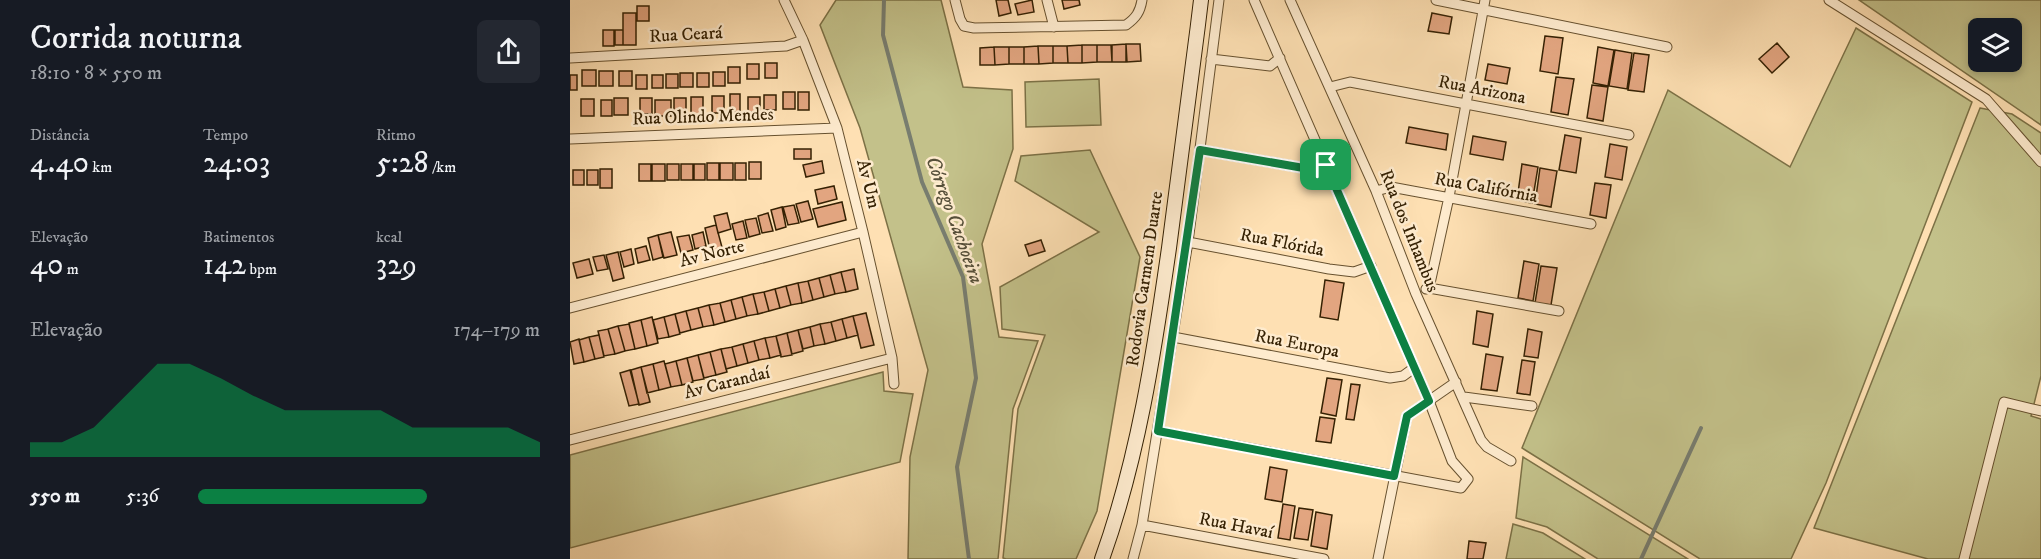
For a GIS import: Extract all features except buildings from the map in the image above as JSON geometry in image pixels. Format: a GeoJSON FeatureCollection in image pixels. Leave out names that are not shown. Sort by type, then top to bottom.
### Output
{"type":"FeatureCollection","features":[{"type":"Feature","properties":{"kind":"street","name":"Av Um"},"geometry":{"type":"LineString","coordinates":[[784,0],[803,40],[837,128],[892,358],[894,384]]}},
{"type":"Feature","properties":{"kind":"street"},"geometry":{"type":"LineString","coordinates":[[955,0],[964,26],[974,28],[1126,25],[1135,19],[1141,9],[1142,0]]}},
{"type":"Feature","properties":{"kind":"street"},"geometry":{"type":"LineString","coordinates":[[1047,0],[1054,27]]}},
{"type":"Feature","properties":{"kind":"street","name":"Rodovia Carmem Duarte"},"geometry":{"type":"LineString","coordinates":[[1102,559],[1111,535],[1139,428],[1156,336],[1201,0]]}},
{"type":"Feature","properties":{"kind":"street"},"geometry":{"type":"LineString","coordinates":[[1133,559],[1142,525],[1188,242],[1219,0]]}},
{"type":"Feature","properties":{"kind":"street"},"geometry":{"type":"LineString","coordinates":[[1158,431],[1461,488],[1468,479],[1452,461],[1429,401],[1254,0]]}},
{"type":"Feature","properties":{"kind":"street","name":"Rua dos Inhambus"},"geometry":{"type":"LineString","coordinates":[[1290,0],[1376,191],[1416,294],[1464,397],[1481,440],[1487,447],[1511,461]]}},
{"type":"Feature","properties":{"kind":"street"},"geometry":{"type":"LineString","coordinates":[[1437,0],[1484,4],[1667,47]]}},
{"type":"Feature","properties":{"kind":"street"},"geometry":{"type":"LineString","coordinates":[[1829,0],[1986,99],[2041,162]]}},
{"type":"Feature","properties":{"kind":"street"},"geometry":{"type":"LineString","coordinates":[[1430,288],[1484,4]]}},
{"type":"Feature","properties":{"kind":"street","name":"Rua Ceará"},"geometry":{"type":"LineString","coordinates":[[570,58],[786,46],[803,40]]}},
{"type":"Feature","properties":{"kind":"street"},"geometry":{"type":"LineString","coordinates":[[1211,58],[1270,66],[1280,58]]}},
{"type":"Feature","properties":{"kind":"street","name":"Rua Arizona"},"geometry":{"type":"LineString","coordinates":[[1330,87],[1350,82],[1629,135]]}},
{"type":"Feature","properties":{"kind":"street","name":"Rua Olindo Mendes"},"geometry":{"type":"LineString","coordinates":[[570,139],[837,128]]}},
{"type":"Feature","properties":{"kind":"street"},"geometry":{"type":"LineString","coordinates":[[1200,150],[1315,170],[1326,165]]}},
{"type":"Feature","properties":{"kind":"street","name":"Rua Califórnia"},"geometry":{"type":"LineString","coordinates":[[1376,191],[1391,187],[1591,224]]}},
{"type":"Feature","properties":{"kind":"street","name":"Av Norte"},"geometry":{"type":"LineString","coordinates":[[570,308],[863,232]]}},
{"type":"Feature","properties":{"kind":"street","name":"Rua Flórida"},"geometry":{"type":"LineString","coordinates":[[1188,242],[1329,269],[1354,272],[1371,266]]}},
{"type":"Feature","properties":{"kind":"street"},"geometry":{"type":"LineString","coordinates":[[1416,294],[1430,288],[1559,311]]}},
{"type":"Feature","properties":{"kind":"street","name":"Rua Europa"},"geometry":{"type":"LineString","coordinates":[[1173,338],[1390,378],[1403,376],[1414,368]]}},
{"type":"Feature","properties":{"kind":"street","name":"Av Carandaí"},"geometry":{"type":"LineString","coordinates":[[570,440],[892,358]]}},
{"type":"Feature","properties":{"kind":"street"},"geometry":{"type":"LineString","coordinates":[[1378,559],[1407,416],[1456,382]]}},
{"type":"Feature","properties":{"kind":"street"},"geometry":{"type":"LineString","coordinates":[[1464,397],[1532,406]]}},
{"type":"Feature","properties":{"kind":"street"},"geometry":{"type":"LineString","coordinates":[[1964,559],[2004,402],[2041,411]]}},
{"type":"Feature","properties":{"kind":"street","name":"Rua Havaí"},"geometry":{"type":"LineString","coordinates":[[1142,525],[1324,559]]}},
{"type":"Feature","properties":{"kind":"shaded area"},"geometry":{"type":"Polygon","coordinates":[[[836,0],[941,0],[963,87],[1012,90],[1013,149],[982,244],[999,337],[1038,341],[1013,409],[998,559],[908,559],[910,457],[928,370],[860,128],[820,25],[836,0]]]}},
{"type":"Feature","properties":{"kind":"shaded area"},"geometry":{"type":"Polygon","coordinates":[[[1859,0],[2041,0],[2041,125],[1859,0]]]}},
{"type":"Feature","properties":{"kind":"shaded area"},"geometry":{"type":"Polygon","coordinates":[[[1856,28],[1972,102],[1826,483],[1791,559],[1700,559],[1522,448],[1668,90],[1790,167],[1856,28]]]}},
{"type":"Feature","properties":{"kind":"shaded area"},"geometry":{"type":"Polygon","coordinates":[[[1099,79],[1101,125],[1026,127],[1025,82],[1099,79]]]}},
{"type":"Feature","properties":{"kind":"shaded area"},"geometry":{"type":"Polygon","coordinates":[[[1980,108],[2012,114],[2041,133],[2041,376],[2031,416],[2041,419],[2041,559],[1928,559],[1814,528],[1980,108]]]}},
{"type":"Feature","properties":{"kind":"shaded area"},"geometry":{"type":"Polygon","coordinates":[[[1090,150],[1140,257],[1097,511],[1076,559],[1006,559],[1003,558],[1018,409],[1045,335],[1002,329],[1000,287],[1099,232],[1015,181],[1021,156],[1090,150]]]}},
{"type":"Feature","properties":{"kind":"shaded area"},"geometry":{"type":"Polygon","coordinates":[[[883,372],[884,391],[913,394],[900,462],[570,548],[570,455],[883,372]]]}},
{"type":"Feature","properties":{"kind":"shaded area"},"geometry":{"type":"Polygon","coordinates":[[[1523,457],[1688,559],[1598,559],[1547,527],[1516,518],[1523,457]]]}},
{"type":"Feature","properties":{"kind":"shaded area"},"geometry":{"type":"Polygon","coordinates":[[[1513,524],[1543,533],[1585,559],[1506,559],[1513,524]]]}},
{"type":"Feature","properties":{"kind":"waterway","name":"Córrego Cachoeira"},"geometry":{"type":"LineString","coordinates":[[884,0],[883,35],[922,182],[963,277],[976,378],[957,467],[969,559]]}},
{"type":"Feature","properties":{"kind":"waterway"},"geometry":{"type":"LineString","coordinates":[[1641,559],[1701,428]]}},
{"type":"Feature","properties":{"kind":"route"},"geometry":{"type":"LineString","coordinates":[[1200,150],[1315,170],[1326,165],[1429,401],[1407,416],[1394,476],[1158,431],[1200,150]]}}]}
